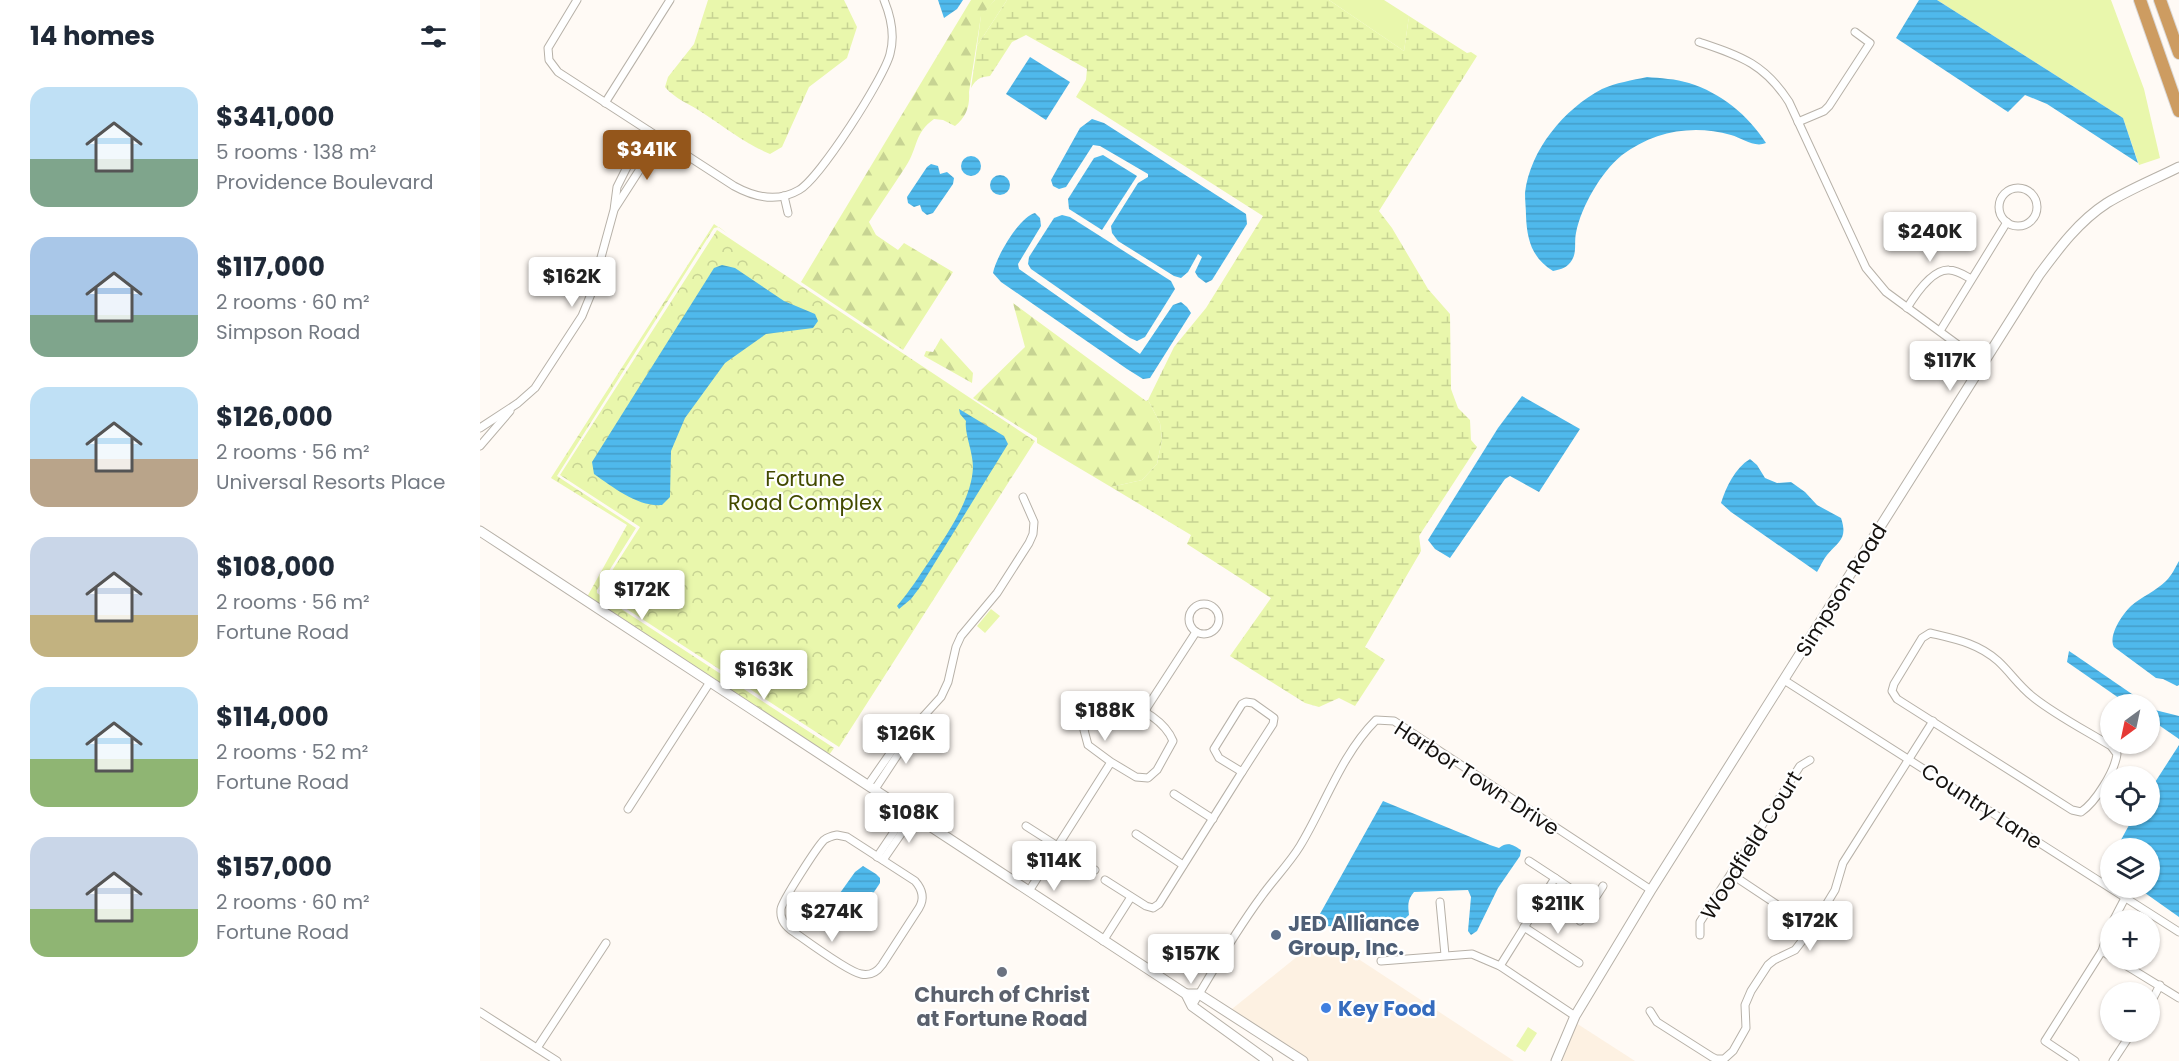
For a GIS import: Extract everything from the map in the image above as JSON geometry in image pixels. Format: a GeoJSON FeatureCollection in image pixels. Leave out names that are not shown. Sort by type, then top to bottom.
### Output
{"type":"FeatureCollection","features":[{"type":"Feature","properties":{"kind":"highway"},"geometry":{"type":"LineString","coordinates":[[2140,0],[2179,111]]}},
{"type":"Feature","properties":{"kind":"highway"},"geometry":{"type":"LineString","coordinates":[[2160,0],[2179,53]]}},
{"type":"Feature","properties":{"kind":"main road","name":"Simpson Road"},"geometry":{"type":"LineString","coordinates":[[1556,1061],[1575,1016],[1652,890],[2039,275],[2061,245],[2084,222],[2107,204],[2178,167]]}},
{"type":"Feature","properties":{"kind":"main road"},"geometry":{"type":"LineString","coordinates":[[480,531],[1186,994],[1192,1006],[1268,1061]]}},
{"type":"Feature","properties":{"kind":"main road"},"geometry":{"type":"LineString","coordinates":[[1186,994],[1199,994],[1303,1061]]}},
{"type":"Feature","properties":{"kind":"street"},"geometry":{"type":"LineString","coordinates":[[577,0],[548,48],[549,60],[558,72],[743,191],[764,197],[784,196],[798,191],[814,178],[882,75],[892,42],[892,28],[884,0]]}},
{"type":"Feature","properties":{"kind":"street"},"geometry":{"type":"LineString","coordinates":[[605,103],[670,0]]}},
{"type":"Feature","properties":{"kind":"street"},"geometry":{"type":"LineString","coordinates":[[1798,122],[1824,111],[1829,106],[1870,43],[1855,32]]}},
{"type":"Feature","properties":{"kind":"street"},"geometry":{"type":"LineString","coordinates":[[1699,42],[1750,61],[1779,86],[1790,102],[1866,268],[1886,292],[1984,364]]}},
{"type":"Feature","properties":{"kind":"street"},"geometry":{"type":"LineString","coordinates":[[480,446],[518,403],[535,388],[587,307],[614,210],[617,187],[628,163],[649,131]]}},
{"type":"Feature","properties":{"kind":"street"},"geometry":{"type":"LineString","coordinates":[[614,210],[660,138]]}},
{"type":"Feature","properties":{"kind":"street"},"geometry":{"type":"LineString","coordinates":[[2018,188],[2029,192],[2036,202],[2035,215],[2026,224],[2019,226],[2007,222],[2002,218],[1999,207],[2002,196],[2018,188]]}},
{"type":"Feature","properties":{"kind":"street"},"geometry":{"type":"LineString","coordinates":[[784,196],[788,213]]}},
{"type":"Feature","properties":{"kind":"street"},"geometry":{"type":"LineString","coordinates":[[1940,331],[2007,222]]}},
{"type":"Feature","properties":{"kind":"street"},"geometry":{"type":"LineString","coordinates":[[1907,308],[1937,273],[1947,269],[1959,272],[1971,279]]}},
{"type":"Feature","properties":{"kind":"street"},"geometry":{"type":"LineString","coordinates":[[480,428],[518,403]]}},
{"type":"Feature","properties":{"kind":"street"},"geometry":{"type":"LineString","coordinates":[[872,787],[910,736],[911,730],[941,698],[961,636],[997,593],[1029,543],[1033,534],[1034,522],[1023,497]]}},
{"type":"Feature","properties":{"kind":"street"},"geometry":{"type":"LineString","coordinates":[[1202,604],[1212,606],[1219,618],[1217,627],[1210,633],[1196,632],[1190,624],[1190,614],[1202,604]]}},
{"type":"Feature","properties":{"kind":"street"},"geometry":{"type":"LineString","coordinates":[[1144,712],[1196,632]]}},
{"type":"Feature","properties":{"kind":"street"},"geometry":{"type":"LineString","coordinates":[[1930,633],[1964,640],[1981,649],[1998,662],[2017,684],[2036,699],[2111,746],[2117,754],[2116,765],[2089,807],[2081,812],[2072,810],[1933,722],[1897,699],[1892,691],[1922,638],[1930,633]]}},
{"type":"Feature","properties":{"kind":"street","name":"Country Lane"},"geometry":{"type":"LineString","coordinates":[[1784,680],[2100,882]]}},
{"type":"Feature","properties":{"kind":"street"},"geometry":{"type":"LineString","coordinates":[[628,809],[710,682]]}},
{"type":"Feature","properties":{"kind":"street"},"geometry":{"type":"LineString","coordinates":[[1114,696],[1144,712],[1169,730],[1173,741],[1157,770],[1148,778],[1136,777],[1111,762],[1088,745],[1084,730],[1101,703],[1114,696]]}},
{"type":"Feature","properties":{"kind":"street"},"geometry":{"type":"LineString","coordinates":[[1105,879],[1146,906],[1153,908],[1159,904],[1273,724],[1274,718],[1271,714],[1253,703],[1242,704],[1214,749],[1219,758],[1242,772]]}},
{"type":"Feature","properties":{"kind":"street","name":"Harbor Town Drive"},"geometry":{"type":"LineString","coordinates":[[1192,1006],[1244,921],[1299,848],[1348,758],[1376,720],[1394,721],[1652,890]]}},
{"type":"Feature","properties":{"kind":"street"},"geometry":{"type":"LineString","coordinates":[[1650,1011],[1657,1022],[1693,1046],[1716,1059],[1729,1056],[1744,1034],[1747,1023],[1745,1005],[1751,991],[1768,965],[1795,950],[1812,928],[1835,890],[1844,863],[1933,722]]}},
{"type":"Feature","properties":{"kind":"street","name":"Woodfield Court"},"geometry":{"type":"LineString","coordinates":[[1700,935],[1700,922],[1800,766],[1810,760]]}},
{"type":"Feature","properties":{"kind":"street"},"geometry":{"type":"LineString","coordinates":[[1029,891],[1111,762]]}},
{"type":"Feature","properties":{"kind":"street"},"geometry":{"type":"LineString","coordinates":[[1174,794],[1213,819]]}},
{"type":"Feature","properties":{"kind":"street"},"geometry":{"type":"LineString","coordinates":[[880,859],[911,813]]}},
{"type":"Feature","properties":{"kind":"street"},"geometry":{"type":"LineString","coordinates":[[1026,826],[1095,870]]}},
{"type":"Feature","properties":{"kind":"street"},"geometry":{"type":"LineString","coordinates":[[1136,834],[1183,866]]}},
{"type":"Feature","properties":{"kind":"street"},"geometry":{"type":"LineString","coordinates":[[837,835],[844,836],[880,859],[917,884],[921,891],[922,904],[882,965],[875,972],[863,975],[786,926],[781,916],[781,907],[819,846],[827,838],[837,835]]}},
{"type":"Feature","properties":{"kind":"street"},"geometry":{"type":"LineString","coordinates":[[1529,861],[1592,903]]}},
{"type":"Feature","properties":{"kind":"street"},"geometry":{"type":"LineString","coordinates":[[1731,874],[1812,928]]}},
{"type":"Feature","properties":{"kind":"street"},"geometry":{"type":"LineString","coordinates":[[1500,966],[1555,878]]}},
{"type":"Feature","properties":{"kind":"street"},"geometry":{"type":"LineString","coordinates":[[1580,921],[1603,886]]}},
{"type":"Feature","properties":{"kind":"street"},"geometry":{"type":"LineString","coordinates":[[1103,941],[1131,897]]}},
{"type":"Feature","properties":{"kind":"street"},"geometry":{"type":"LineString","coordinates":[[2119,910],[2125,898]]}},
{"type":"Feature","properties":{"kind":"street","name":"Country Lane"},"geometry":{"type":"LineString","coordinates":[[2125,898],[2179,932]]}},
{"type":"Feature","properties":{"kind":"street"},"geometry":{"type":"LineString","coordinates":[[1440,902],[1445,955]]}},
{"type":"Feature","properties":{"kind":"street"},"geometry":{"type":"LineString","coordinates":[[1524,927],[1579,963]]}},
{"type":"Feature","properties":{"kind":"street"},"geometry":{"type":"LineString","coordinates":[[537,1048],[606,943]]}},
{"type":"Feature","properties":{"kind":"street"},"geometry":{"type":"LineString","coordinates":[[1381,961],[1472,954],[1500,966],[1575,1016]]}},
{"type":"Feature","properties":{"kind":"street"},"geometry":{"type":"LineString","coordinates":[[2075,1061],[2044,1041],[2100,954]]}},
{"type":"Feature","properties":{"kind":"street"},"geometry":{"type":"LineString","coordinates":[[2134,970],[2155,982]]}},
{"type":"Feature","properties":{"kind":"street"},"geometry":{"type":"LineString","coordinates":[[2160,985],[2179,998]]}},
{"type":"Feature","properties":{"kind":"street"},"geometry":{"type":"LineString","coordinates":[[480,1012],[557,1061]]}},
{"type":"Feature","properties":{"kind":"street"},"geometry":{"type":"LineString","coordinates":[[2113,1061],[2125,1042]]}},
{"type":"Feature","properties":{"kind":"shaded area"},"geometry":{"type":"Polygon","coordinates":[[[1331,941],[1514,1061],[1303,1061],[1227,1013],[1309,947],[1331,941]]]}},
{"type":"Feature","properties":{"kind":"shaded area"},"geometry":{"type":"Polygon","coordinates":[[[1576,1023],[1635,1061],[1551,1061],[1576,1023]]]}},
{"type":"Feature","properties":{"kind":"green space"},"geometry":{"type":"Polygon","coordinates":[[[708,0],[844,0],[857,27],[847,58],[809,87],[782,147],[770,154],[743,140],[665,87],[668,77],[694,44],[708,0]]]}},
{"type":"Feature","properties":{"kind":"green space"},"geometry":{"type":"Polygon","coordinates":[[[971,0],[995,0],[981,16],[966,111],[955,126],[943,120],[934,119],[928,124],[920,135],[906,166],[869,222],[876,235],[898,250],[904,243],[953,272],[903,350],[801,282],[971,0]]]}},
{"type":"Feature","properties":{"kind":"green space"},"geometry":{"type":"Polygon","coordinates":[[[995,0],[1007,0],[977,46],[981,15],[995,0]]]}},
{"type":"Feature","properties":{"kind":"green space"},"geometry":{"type":"Polygon","coordinates":[[[1007,0],[1329,0],[1404,51],[1409,16],[1467,53],[1471,52],[1477,56],[1379,211],[1392,228],[1428,289],[1450,314],[1451,389],[1458,408],[1470,420],[1471,440],[1477,447],[1419,536],[1421,551],[1365,647],[1385,660],[1355,706],[1339,698],[1319,707],[1305,703],[1230,656],[1271,598],[1187,544],[1191,535],[1111,487],[1142,480],[1157,464],[1162,440],[1160,423],[1148,400],[1174,347],[1206,308],[1263,216],[1076,97],[1086,80],[1087,69],[1026,35],[1012,42],[990,76],[979,79],[971,88],[977,46],[1007,0]]]}},
{"type":"Feature","properties":{"kind":"green space"},"geometry":{"type":"Polygon","coordinates":[[[1329,0],[1384,0],[1409,16],[1404,51],[1329,0]]]}},
{"type":"Feature","properties":{"kind":"green space"},"geometry":{"type":"Polygon","coordinates":[[[1937,0],[2111,0],[2144,89],[2160,158],[2139,165],[2123,118],[1937,0]]]}},
{"type":"Feature","properties":{"kind":"green space"},"geometry":{"type":"Polygon","coordinates":[[[714,224],[718,227],[714,228],[557,476],[636,528],[597,593],[834,748],[829,755],[587,597],[627,525],[551,478],[714,224]]]}},
{"type":"Feature","properties":{"kind":"green space","name":"Fortune Road Complex"},"geometry":{"type":"Polygon","coordinates":[[[717,230],[1035,441],[839,747],[599,591],[640,527],[560,475],[717,230]]]}},
{"type":"Feature","properties":{"kind":"green space"},"geometry":{"type":"Polygon","coordinates":[[[1013,303],[1146,401],[1148,400],[1160,423],[1162,440],[1157,464],[1142,480],[1111,487],[1037,443],[1037,438],[973,398],[1025,347],[1013,303]]]}},
{"type":"Feature","properties":{"kind":"green space"},"geometry":{"type":"Polygon","coordinates":[[[941,338],[973,373],[972,383],[924,356],[926,351],[933,352],[941,338]]]}},
{"type":"Feature","properties":{"kind":"green space"},"geometry":{"type":"Polygon","coordinates":[[[991,609],[1000,616],[985,633],[977,626],[991,609]]]}},
{"type":"Feature","properties":{"kind":"green space"},"geometry":{"type":"Polygon","coordinates":[[[1528,1027],[1537,1033],[1525,1052],[1516,1046],[1528,1027]]]}},
{"type":"Feature","properties":{"kind":"water"},"geometry":{"type":"Polygon","coordinates":[[[938,0],[963,0],[957,9],[944,18],[938,0]]]}},
{"type":"Feature","properties":{"kind":"water"},"geometry":{"type":"Polygon","coordinates":[[[1919,0],[1937,0],[2123,118],[2138,163],[2047,104],[2025,95],[2008,112],[1896,38],[1919,0]]]}},
{"type":"Feature","properties":{"kind":"water"},"geometry":{"type":"Polygon","coordinates":[[[1030,57],[1070,82],[1046,120],[1006,94],[1030,57]]]}},
{"type":"Feature","properties":{"kind":"water"},"geometry":{"type":"Polygon","coordinates":[[[1647,77],[1684,82],[1701,87],[1723,99],[1751,123],[1766,143],[1753,143],[1717,132],[1688,130],[1661,135],[1634,147],[1614,162],[1600,180],[1582,212],[1575,236],[1572,260],[1564,268],[1553,271],[1535,254],[1529,241],[1525,193],[1534,161],[1551,132],[1562,119],[1588,97],[1607,87],[1647,77]]]}},
{"type":"Feature","properties":{"kind":"water"},"geometry":{"type":"Polygon","coordinates":[[[1092,119],[1104,123],[1246,214],[1247,224],[1212,280],[1206,283],[1195,272],[1202,257],[1198,254],[1188,272],[1181,278],[1174,276],[1118,241],[1112,233],[1111,226],[1138,183],[1148,177],[1148,174],[1100,146],[1093,145],[1066,187],[1059,189],[1053,186],[1051,180],[1080,128],[1092,119]]]}},
{"type":"Feature","properties":{"kind":"water"},"geometry":{"type":"Polygon","coordinates":[[[1103,155],[1137,176],[1102,230],[1069,209],[1068,199],[1094,158],[1103,155]]]}},
{"type":"Feature","properties":{"kind":"water"},"geometry":{"type":"Polygon","coordinates":[[[967,156],[975,156],[981,162],[981,170],[975,176],[967,176],[961,170],[961,162],[967,156]]]}},
{"type":"Feature","properties":{"kind":"water"},"geometry":{"type":"Polygon","coordinates":[[[931,164],[938,166],[940,174],[947,172],[954,178],[953,184],[933,213],[927,215],[922,211],[920,205],[914,207],[908,203],[907,197],[931,164]]]}},
{"type":"Feature","properties":{"kind":"water"},"geometry":{"type":"Polygon","coordinates":[[[1000,175],[1007,178],[1010,185],[1007,192],[1000,195],[993,192],[990,185],[993,178],[1000,175]]]}},
{"type":"Feature","properties":{"kind":"water"},"geometry":{"type":"Polygon","coordinates":[[[1035,213],[1040,218],[1041,226],[1018,264],[1019,269],[1140,354],[1173,305],[1181,302],[1187,307],[1191,313],[1150,378],[1143,379],[1127,369],[1001,282],[993,273],[1009,238],[1022,222],[1035,213]]]}},
{"type":"Feature","properties":{"kind":"water"},"geometry":{"type":"Polygon","coordinates":[[[1062,215],[1070,217],[1171,281],[1175,289],[1145,337],[1137,341],[1130,338],[1031,269],[1028,264],[1029,257],[1054,218],[1062,215]]]}},
{"type":"Feature","properties":{"kind":"water"},"geometry":{"type":"Polygon","coordinates":[[[722,265],[735,268],[784,301],[815,314],[818,321],[813,328],[766,334],[725,363],[685,418],[671,451],[670,497],[662,505],[635,500],[594,474],[592,462],[714,268],[722,265]]]}},
{"type":"Feature","properties":{"kind":"water"},"geometry":{"type":"Polygon","coordinates":[[[1522,396],[1580,429],[1539,492],[1510,476],[1505,479],[1450,558],[1435,549],[1428,540],[1498,428],[1522,396]]]}},
{"type":"Feature","properties":{"kind":"water"},"geometry":{"type":"Polygon","coordinates":[[[959,409],[1004,436],[1008,444],[920,587],[899,609],[897,606],[951,528],[972,479],[973,461],[966,421],[959,409]]]}},
{"type":"Feature","properties":{"kind":"water"},"geometry":{"type":"Polygon","coordinates":[[[1750,459],[1765,478],[1777,483],[1791,482],[1817,505],[1841,518],[1843,535],[1817,572],[1721,503],[1732,478],[1750,459]]]}},
{"type":"Feature","properties":{"kind":"water"},"geometry":{"type":"Polygon","coordinates":[[[2179,561],[2179,685],[2177,686],[2156,678],[2114,647],[2113,637],[2117,625],[2127,610],[2166,581],[2179,561]]]}},
{"type":"Feature","properties":{"kind":"water"},"geometry":{"type":"Polygon","coordinates":[[[2069,651],[2132,694],[2113,694],[2067,662],[2069,651]]]}},
{"type":"Feature","properties":{"kind":"water"},"geometry":{"type":"Polygon","coordinates":[[[2160,711],[2179,716],[2179,739],[2160,726],[2160,711]]]}},
{"type":"Feature","properties":{"kind":"water"},"geometry":{"type":"Polygon","coordinates":[[[2179,745],[2179,917],[2152,898],[2160,898],[2160,838],[2122,838],[2129,826],[2160,826],[2160,774],[2179,745]]]}},
{"type":"Feature","properties":{"kind":"water"},"geometry":{"type":"Polygon","coordinates":[[[1383,801],[1490,845],[1499,848],[1510,844],[1521,850],[1520,856],[1498,888],[1477,931],[1471,935],[1468,931],[1471,897],[1468,890],[1414,892],[1409,900],[1409,915],[1400,923],[1388,925],[1376,922],[1354,929],[1340,925],[1324,925],[1316,921],[1383,801]]]}},
{"type":"Feature","properties":{"kind":"water"},"geometry":{"type":"Polygon","coordinates":[[[863,866],[880,878],[880,883],[856,919],[838,909],[835,900],[855,872],[863,866]]]}},
{"type":"Feature","properties":{"kind":"place","name":"JED Alliance Group, Inc."},"geometry":{"type":"Point","coordinates":[1276,935]}},
{"type":"Feature","properties":{"kind":"place","name":"Church of Christ at Fortune Road"},"geometry":{"type":"Point","coordinates":[1002,972]}},
{"type":"Feature","properties":{"kind":"place","name":"Key Food"},"geometry":{"type":"Point","coordinates":[1326,1008]}}]}
